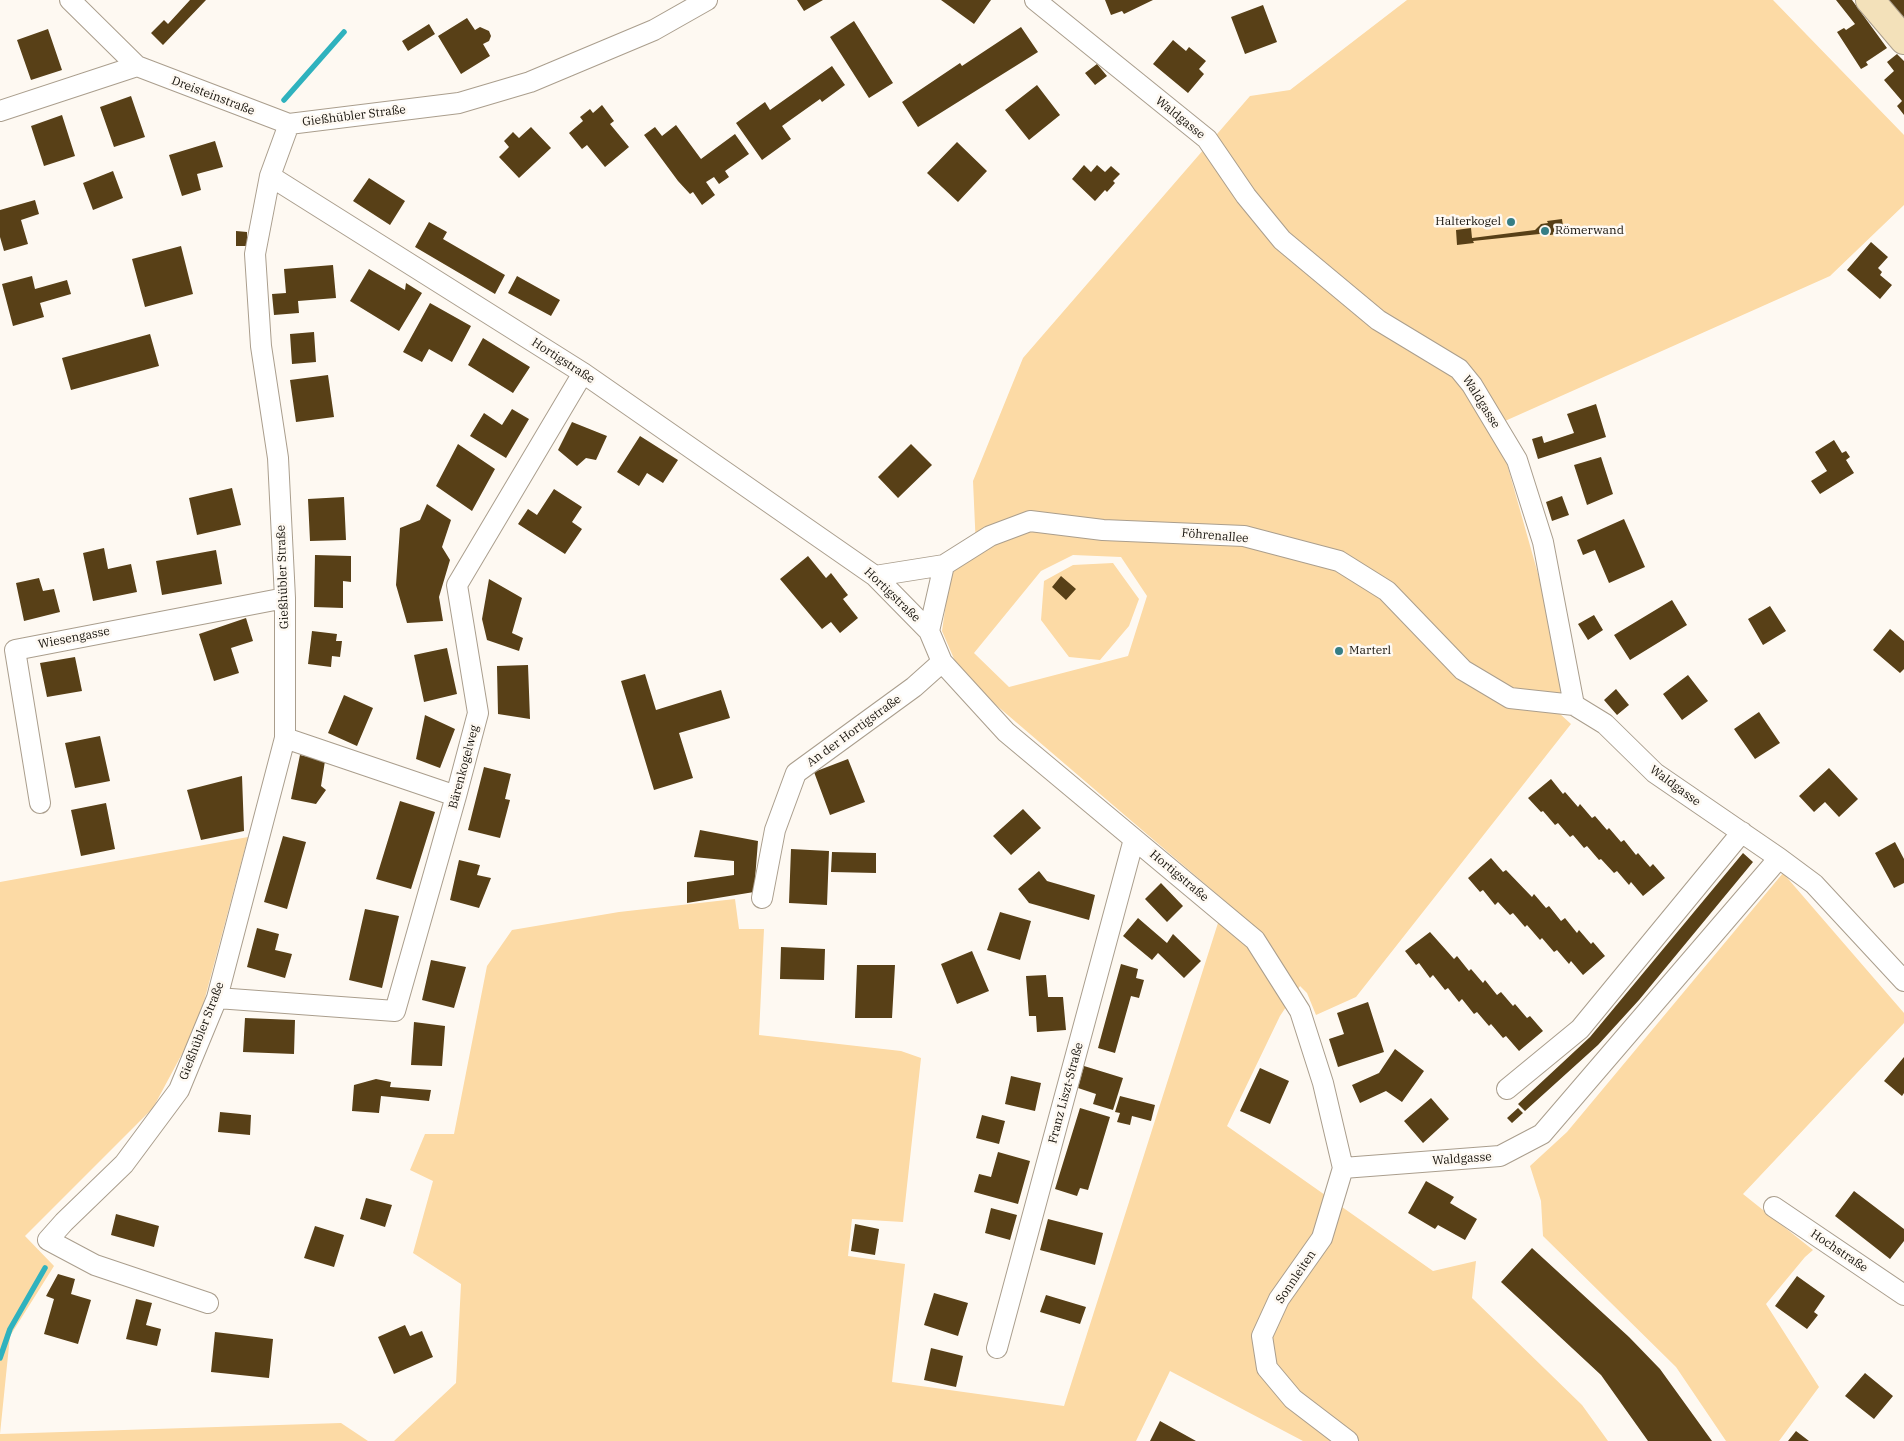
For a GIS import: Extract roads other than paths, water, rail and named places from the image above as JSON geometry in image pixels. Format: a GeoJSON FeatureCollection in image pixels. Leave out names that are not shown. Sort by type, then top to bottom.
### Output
{"type":"FeatureCollection","features":[{"type":"Feature","properties":{"kind":"main road"},"geometry":{"type":"LineString","coordinates":[[1870,0],[1904,40]]}},
{"type":"Feature","properties":{"kind":"street","name":"Dreisteinstraße"},"geometry":{"type":"LineString","coordinates":[[70,0],[137,66],[288,124]]}},
{"type":"Feature","properties":{"kind":"street","name":"Gießhübler Straße"},"geometry":{"type":"LineString","coordinates":[[208,1303],[94,1265],[48,1240],[124,1164],[179,1090],[217,998],[285,738],[284,598],[278,458],[261,346],[255,254],[270,176],[288,124],[458,103],[530,82],[654,30],[708,0]]}},
{"type":"Feature","properties":{"kind":"street","name":"Waldgasse"},"geometry":{"type":"LineString","coordinates":[[1037,0],[1207,140],[1246,196],[1282,240],[1378,320],[1459,369],[1472,385],[1517,460],[1543,542],[1574,705],[1605,724],[1655,773],[1814,884],[1904,981]]}},
{"type":"Feature","properties":{"kind":"street"},"geometry":{"type":"LineString","coordinates":[[0,111],[137,66]]}},
{"type":"Feature","properties":{"kind":"street","name":"Hortigstraße"},"geometry":{"type":"LineString","coordinates":[[270,176],[583,373],[875,576],[928,631],[942,662],[1006,732],[1255,940],[1300,1011],[1323,1082],[1343,1168]]}},
{"type":"Feature","properties":{"kind":"street","name":"Bärenkogelweg"},"geometry":{"type":"LineString","coordinates":[[217,998],[396,1011],[478,712],[457,584],[583,373]]}},
{"type":"Feature","properties":{"kind":"street","name":"Föhrenallee"},"geometry":{"type":"LineString","coordinates":[[875,576],[944,565],[990,536],[1030,521],[1102,530],[1244,536],[1339,561],[1387,591],[1462,670],[1510,698],[1574,705]]}},
{"type":"Feature","properties":{"kind":"street"},"geometry":{"type":"LineString","coordinates":[[928,631],[944,565]]}},
{"type":"Feature","properties":{"kind":"street","name":"Wiesengasse"},"geometry":{"type":"LineString","coordinates":[[40,803],[15,650],[284,598]]}},
{"type":"Feature","properties":{"kind":"street","name":"An der Hortigstraße"},"geometry":{"type":"LineString","coordinates":[[762,898],[775,830],[796,773],[914,687],[942,662]]}},
{"type":"Feature","properties":{"kind":"street"},"geometry":{"type":"LineString","coordinates":[[285,738],[456,796]]}},
{"type":"Feature","properties":{"kind":"street"},"geometry":{"type":"LineString","coordinates":[[1507,1089],[1580,1029],[1742,832]]}},
{"type":"Feature","properties":{"kind":"street","name":"Franz Liszt-Straße"},"geometry":{"type":"LineString","coordinates":[[997,1348],[1134,839]]}},
{"type":"Feature","properties":{"kind":"street","name":"Waldgasse"},"geometry":{"type":"LineString","coordinates":[[1343,1168],[1500,1156],[1542,1134],[1779,858]]}},
{"type":"Feature","properties":{"kind":"street","name":"Sonnleiten"},"geometry":{"type":"LineString","coordinates":[[1343,1168],[1322,1238],[1279,1299],[1262,1336],[1267,1368],[1293,1399],[1348,1441]]}},
{"type":"Feature","properties":{"kind":"street","name":"Hochstraße"},"geometry":{"type":"LineString","coordinates":[[1774,1208],[1904,1294]]}},
{"type":"Feature","properties":{"kind":"waterway"},"geometry":{"type":"LineString","coordinates":[[284,100],[344,32]]}},
{"type":"Feature","properties":{"kind":"waterway"},"geometry":{"type":"LineString","coordinates":[[0,1358],[10,1329],[45,1268]]}},
{"type":"Feature","properties":{"kind":"place","name":"Halterkogel"},"geometry":{"type":"Point","coordinates":[1511,222]}},
{"type":"Feature","properties":{"kind":"place","name":"Römerwand"},"geometry":{"type":"Point","coordinates":[1545,231]}},
{"type":"Feature","properties":{"kind":"place","name":"Marterl"},"geometry":{"type":"Point","coordinates":[1339,651]}}]}
